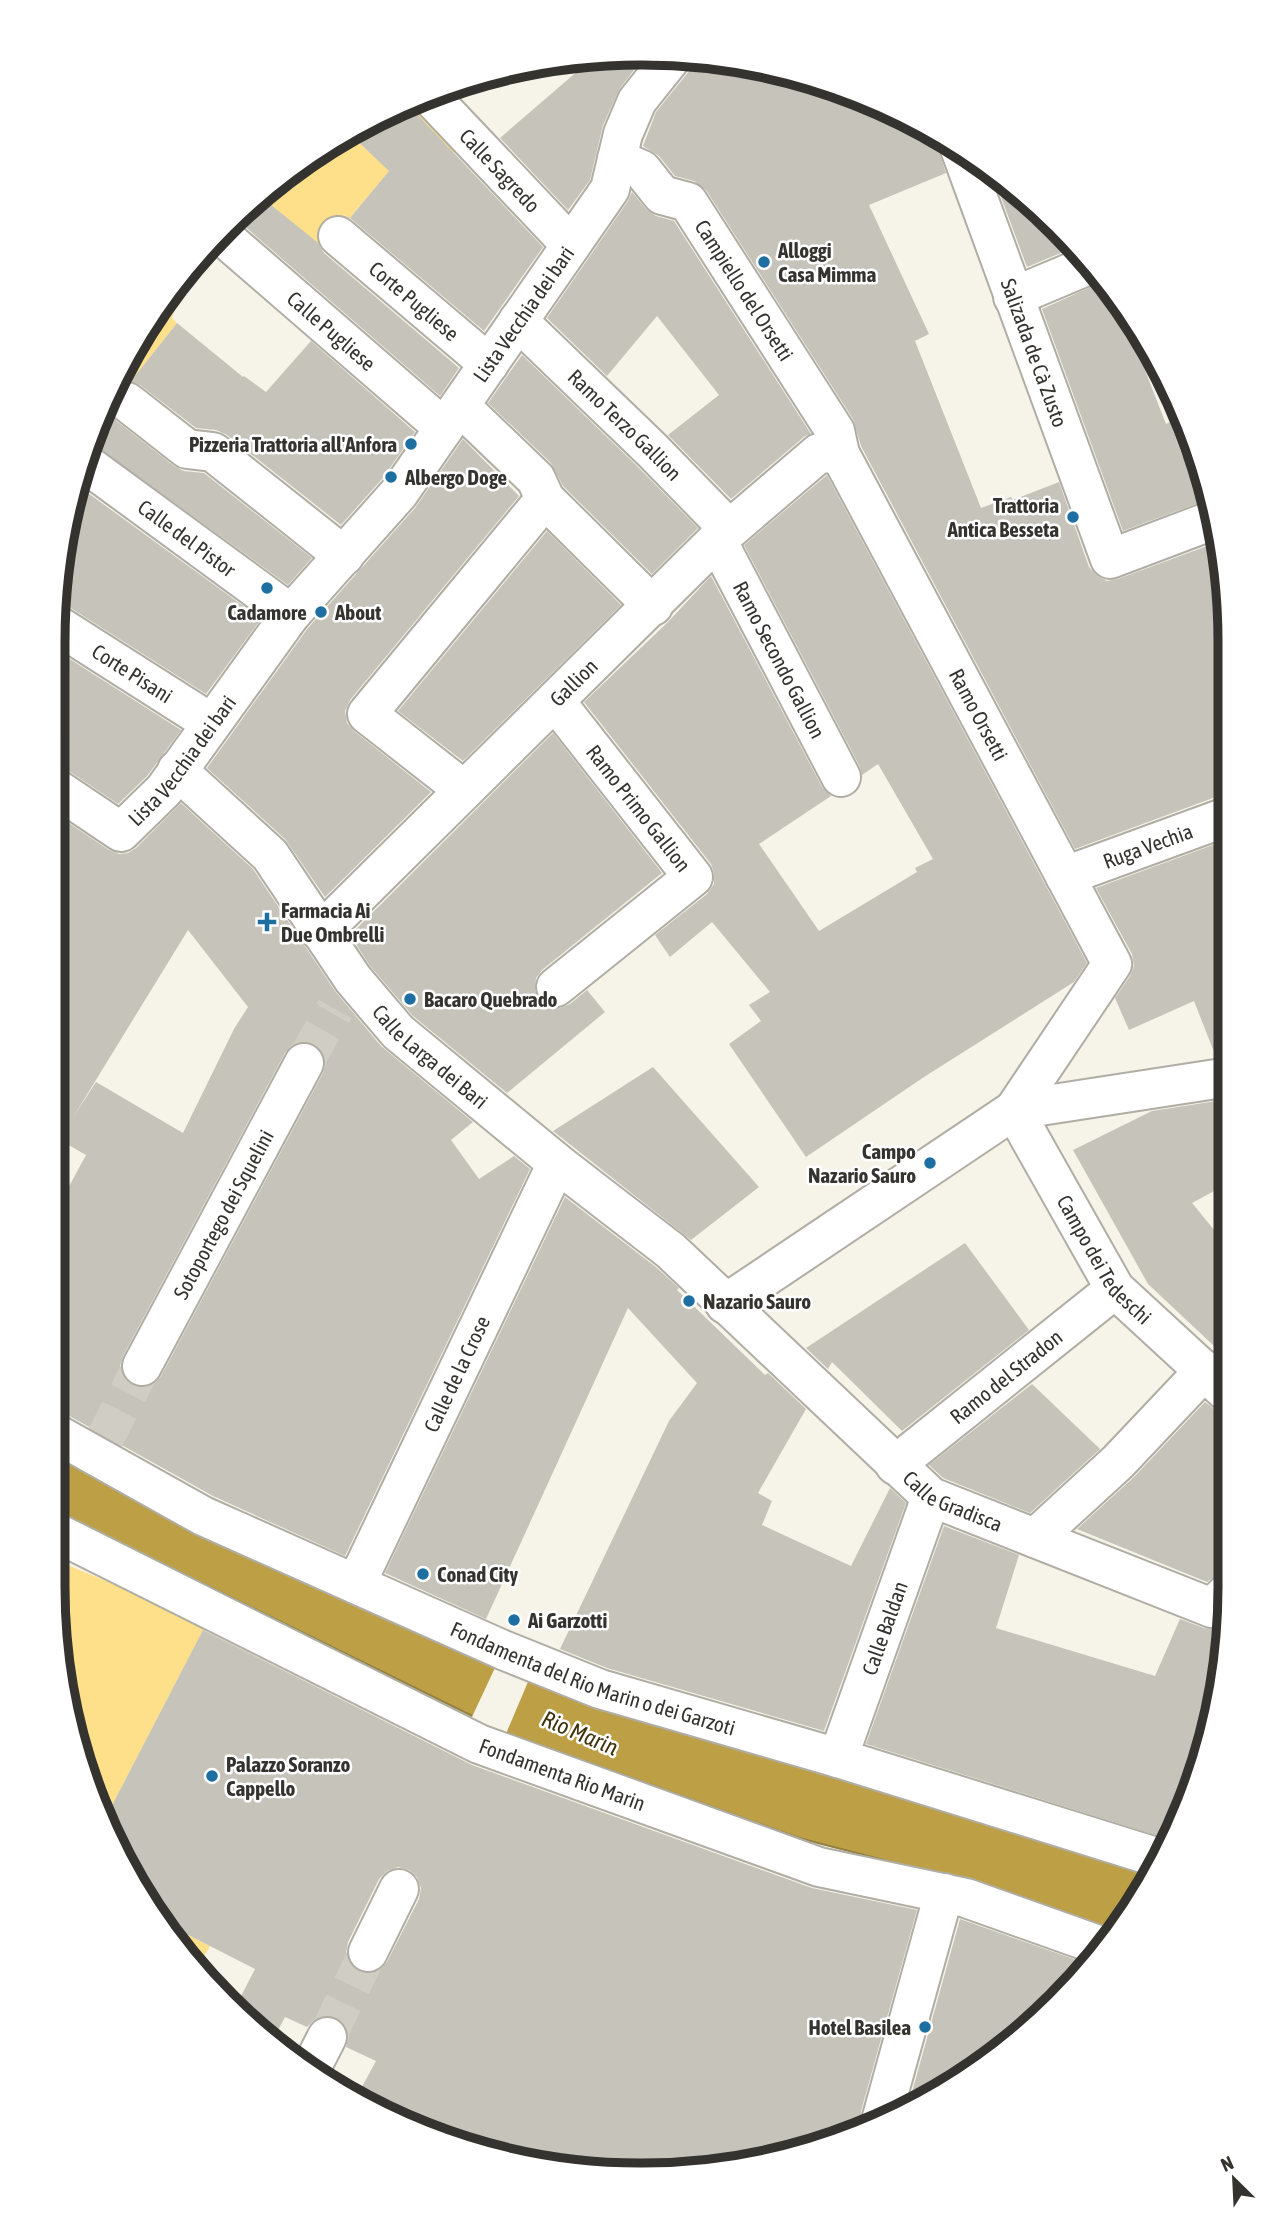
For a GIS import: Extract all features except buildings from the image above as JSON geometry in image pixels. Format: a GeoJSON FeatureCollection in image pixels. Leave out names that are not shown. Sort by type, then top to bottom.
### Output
{"type":"FeatureCollection","features":[{"type":"Feature","properties":{"kind":"street","name":"Lista Vecchia dei bari"},"geometry":{"type":"LineString","coordinates":[[65,794],[121,832],[164,790],[291,614],[400,493],[571,246],[610,189],[623,134],[637,101],[665,66]]}},
{"type":"Feature","properties":{"kind":"street","name":"Calle Sagredo"},"geometry":{"type":"LineString","coordinates":[[436,103],[571,246]]}},
{"type":"Feature","properties":{"kind":"street","name":"Campiello del Orsetti"},"geometry":{"type":"LineString","coordinates":[[617,159],[642,170],[662,195],[688,202],[835,431],[840,454]]}},
{"type":"Feature","properties":{"kind":"street","name":"Salizada de Cà Zusto"},"geometry":{"type":"LineString","coordinates":[[966,165],[1110,559],[1206,523]]}},
{"type":"Feature","properties":{"kind":"street","name":"Corte Pugliese"},"geometry":{"type":"LineString","coordinates":[[338,236],[489,364]]}},
{"type":"Feature","properties":{"kind":"street","name":"Calle Pugliese"},"geometry":{"type":"LineString","coordinates":[[228,240],[452,417],[536,479],[545,499],[653,606]]}},
{"type":"Feature","properties":{"kind":"street"},"geometry":{"type":"LineString","coordinates":[[1013,297],[1081,268]]}},
{"type":"Feature","properties":{"kind":"street","name":"Ramo Terzo Gallion"},"geometry":{"type":"LineString","coordinates":[[518,321],[652,450],[723,535]]}},
{"type":"Feature","properties":{"kind":"street"},"geometry":{"type":"LineString","coordinates":[[127,402],[187,449],[213,452],[344,556]]}},
{"type":"Feature","properties":{"kind":"street","name":"Gallion"},"geometry":{"type":"LineString","coordinates":[[321,932],[723,535],[819,453],[840,454]]}},
{"type":"Feature","properties":{"kind":"street","name":"Ramo Orsetti"},"geometry":{"type":"LineString","coordinates":[[840,454],[1112,964],[1014,1110]]}},
{"type":"Feature","properties":{"kind":"street","name":"Calle del Pistor"},"geometry":{"type":"LineString","coordinates":[[91,468],[291,614]]}},
{"type":"Feature","properties":{"kind":"street"},"geometry":{"type":"LineString","coordinates":[[464,790],[367,714],[545,499]]}},
{"type":"Feature","properties":{"kind":"street","name":"Ramo Secondo Gallion"},"geometry":{"type":"LineString","coordinates":[[723,535],[841,777]]}},
{"type":"Feature","properties":{"kind":"street","name":"Corte Pisani"},"geometry":{"type":"LineString","coordinates":[[65,631],[211,723]]}},
{"type":"Feature","properties":{"kind":"street","name":"Ramo Primo Gallion"},"geometry":{"type":"LineString","coordinates":[[555,701],[693,877],[556,987]]}},
{"type":"Feature","properties":{"kind":"street","name":"Calle Larga dei Bari"},"geometry":{"type":"LineString","coordinates":[[177,770],[270,855],[321,932],[346,990],[556,1163],[671,1251],[725,1304]]}},
{"type":"Feature","properties":{"kind":"street","name":"Ruga Vechia"},"geometry":{"type":"LineString","coordinates":[[1065,876],[1218,820]]}},
{"type":"Feature","properties":{"kind":"street","name":"Sotoportego dei Squelini"},"geometry":{"type":"LineString","coordinates":[[142,1366],[304,1063]]}},
{"type":"Feature","properties":{"kind":"street"},"geometry":{"type":"LineString","coordinates":[[725,1304],[1014,1110],[1218,1079]]}},
{"type":"Feature","properties":{"kind":"street","name":"Campo dei Tedeschi"},"geometry":{"type":"LineString","coordinates":[[1014,1110],[1115,1289],[1218,1383]]}},
{"type":"Feature","properties":{"kind":"street","name":"Calle de la Crose"},"geometry":{"type":"LineString","coordinates":[[356,1584],[556,1163]]}},
{"type":"Feature","properties":{"kind":"street","name":"Ramo del Stradon"},"geometry":{"type":"LineString","coordinates":[[895,1465],[1115,1289]]}},
{"type":"Feature","properties":{"kind":"street","name":"Calle Gradisca"},"geometry":{"type":"LineString","coordinates":[[725,1304],[931,1497],[1212,1608],[1218,1602]]}},
{"type":"Feature","properties":{"kind":"street"},"geometry":{"type":"LineString","coordinates":[[1035,1538],[1118,1462],[1218,1383]]}},
{"type":"Feature","properties":{"kind":"street","name":"Fondamenta del Rio Marin o dei Garzoti"},"geometry":{"type":"LineString","coordinates":[[65,1437],[98,1450],[204,1516],[518,1657],[600,1689],[838,1758],[1151,1856]]}},
{"type":"Feature","properties":{"kind":"street","name":"Calle Baldan"},"geometry":{"type":"LineString","coordinates":[[838,1758],[931,1497]]}},
{"type":"Feature","properties":{"kind":"street","name":"Fondamenta Rio Marin"},"geometry":{"type":"LineString","coordinates":[[65,1538],[477,1748],[819,1867],[965,1898],[1095,1943]]}},
{"type":"Feature","properties":{"kind":"street"},"geometry":{"type":"LineString","coordinates":[[368,1952],[398,1889]]}},
{"type":"Feature","properties":{"kind":"street"},"geometry":{"type":"LineString","coordinates":[[884,2110],[944,1893]]}},
{"type":"Feature","properties":{"kind":"street"},"geometry":{"type":"LineString","coordinates":[[314,2061],[327,2036]]}},
{"type":"Feature","properties":{"kind":"shaded area"},"geometry":{"type":"Polygon","coordinates":[[[433,104],[465,140],[427,182],[391,169],[349,219],[344,215],[318,246],[268,202],[321,162],[357,140],[376,158],[416,111],[433,104]]]}},
{"type":"Feature","properties":{"kind":"shaded area"},"geometry":{"type":"Polygon","coordinates":[[[174,304],[176,306],[172,318],[177,323],[128,385],[126,383],[142,353],[174,304]]]}},
{"type":"Feature","properties":{"kind":"shaded area"},"geometry":{"type":"Polygon","coordinates":[[[65,1564],[207,1623],[110,1809],[95,1772],[76,1699],[66,1624],[65,1564]]]}},
{"type":"Feature","properties":{"kind":"shaded area"},"geometry":{"type":"Polygon","coordinates":[[[178,1930],[210,1946],[202,1960],[178,1930]]]}},
{"type":"Feature","properties":{"kind":"water","name":"Rio Marin"},"geometry":{"type":"Polygon","coordinates":[[[65,1447],[596,1702],[1147,1864],[1105,1929],[968,1882],[799,1838],[509,1734],[65,1516],[65,1447]]]}},
{"type":"Feature","properties":{"kind":"pier"},"geometry":{"type":"Polygon","coordinates":[[[501,1655],[533,1670],[505,1736],[471,1719],[501,1655]]]}},
{"type":"Feature","properties":{"kind":"tunnel"},"geometry":{"type":"LineString","coordinates":[[304,1063],[335,1009]]}},
{"type":"Feature","properties":{"kind":"tunnel"},"geometry":{"type":"LineString","coordinates":[[102,1444],[142,1366]]}},
{"type":"Feature","properties":{"kind":"tunnel"},"geometry":{"type":"LineString","coordinates":[[327,2037],[368,1952]]}},
{"type":"Feature","properties":{"kind":"place","name":"Alloggi Casa Mimma"},"geometry":{"type":"Point","coordinates":[764,262]}},
{"type":"Feature","properties":{"kind":"place","name":"Pizzeria Trattoria all'Anfora"},"geometry":{"type":"Point","coordinates":[411,444]}},
{"type":"Feature","properties":{"kind":"place","name":"Albergo Doge"},"geometry":{"type":"Point","coordinates":[391,477]}},
{"type":"Feature","properties":{"kind":"place","name":"Trattoria Antica Besseta"},"geometry":{"type":"Point","coordinates":[1073,517]}},
{"type":"Feature","properties":{"kind":"place","name":"Cadamore"},"geometry":{"type":"Point","coordinates":[267,588]}},
{"type":"Feature","properties":{"kind":"place","name":"About"},"geometry":{"type":"Point","coordinates":[321,612]}},
{"type":"Feature","properties":{"kind":"place","name":"Farmacia Ai Due Ombrelli"},"geometry":{"type":"Point","coordinates":[267,922]}},
{"type":"Feature","properties":{"kind":"place","name":"Bacaro Quebrado"},"geometry":{"type":"Point","coordinates":[410,999]}},
{"type":"Feature","properties":{"kind":"place","name":"Campo Nazario Sauro"},"geometry":{"type":"Point","coordinates":[930,1163]}},
{"type":"Feature","properties":{"kind":"place","name":"Nazario Sauro"},"geometry":{"type":"Point","coordinates":[689,1301]}},
{"type":"Feature","properties":{"kind":"place","name":"Conad City"},"geometry":{"type":"Point","coordinates":[423,1574]}},
{"type":"Feature","properties":{"kind":"place","name":"Ai Garzotti"},"geometry":{"type":"Point","coordinates":[514,1620]}},
{"type":"Feature","properties":{"kind":"place","name":"Palazzo Soranzo Cappello"},"geometry":{"type":"Point","coordinates":[212,1776]}},
{"type":"Feature","properties":{"kind":"place","name":"Hotel Basilea"},"geometry":{"type":"Point","coordinates":[925,2027]}}]}
